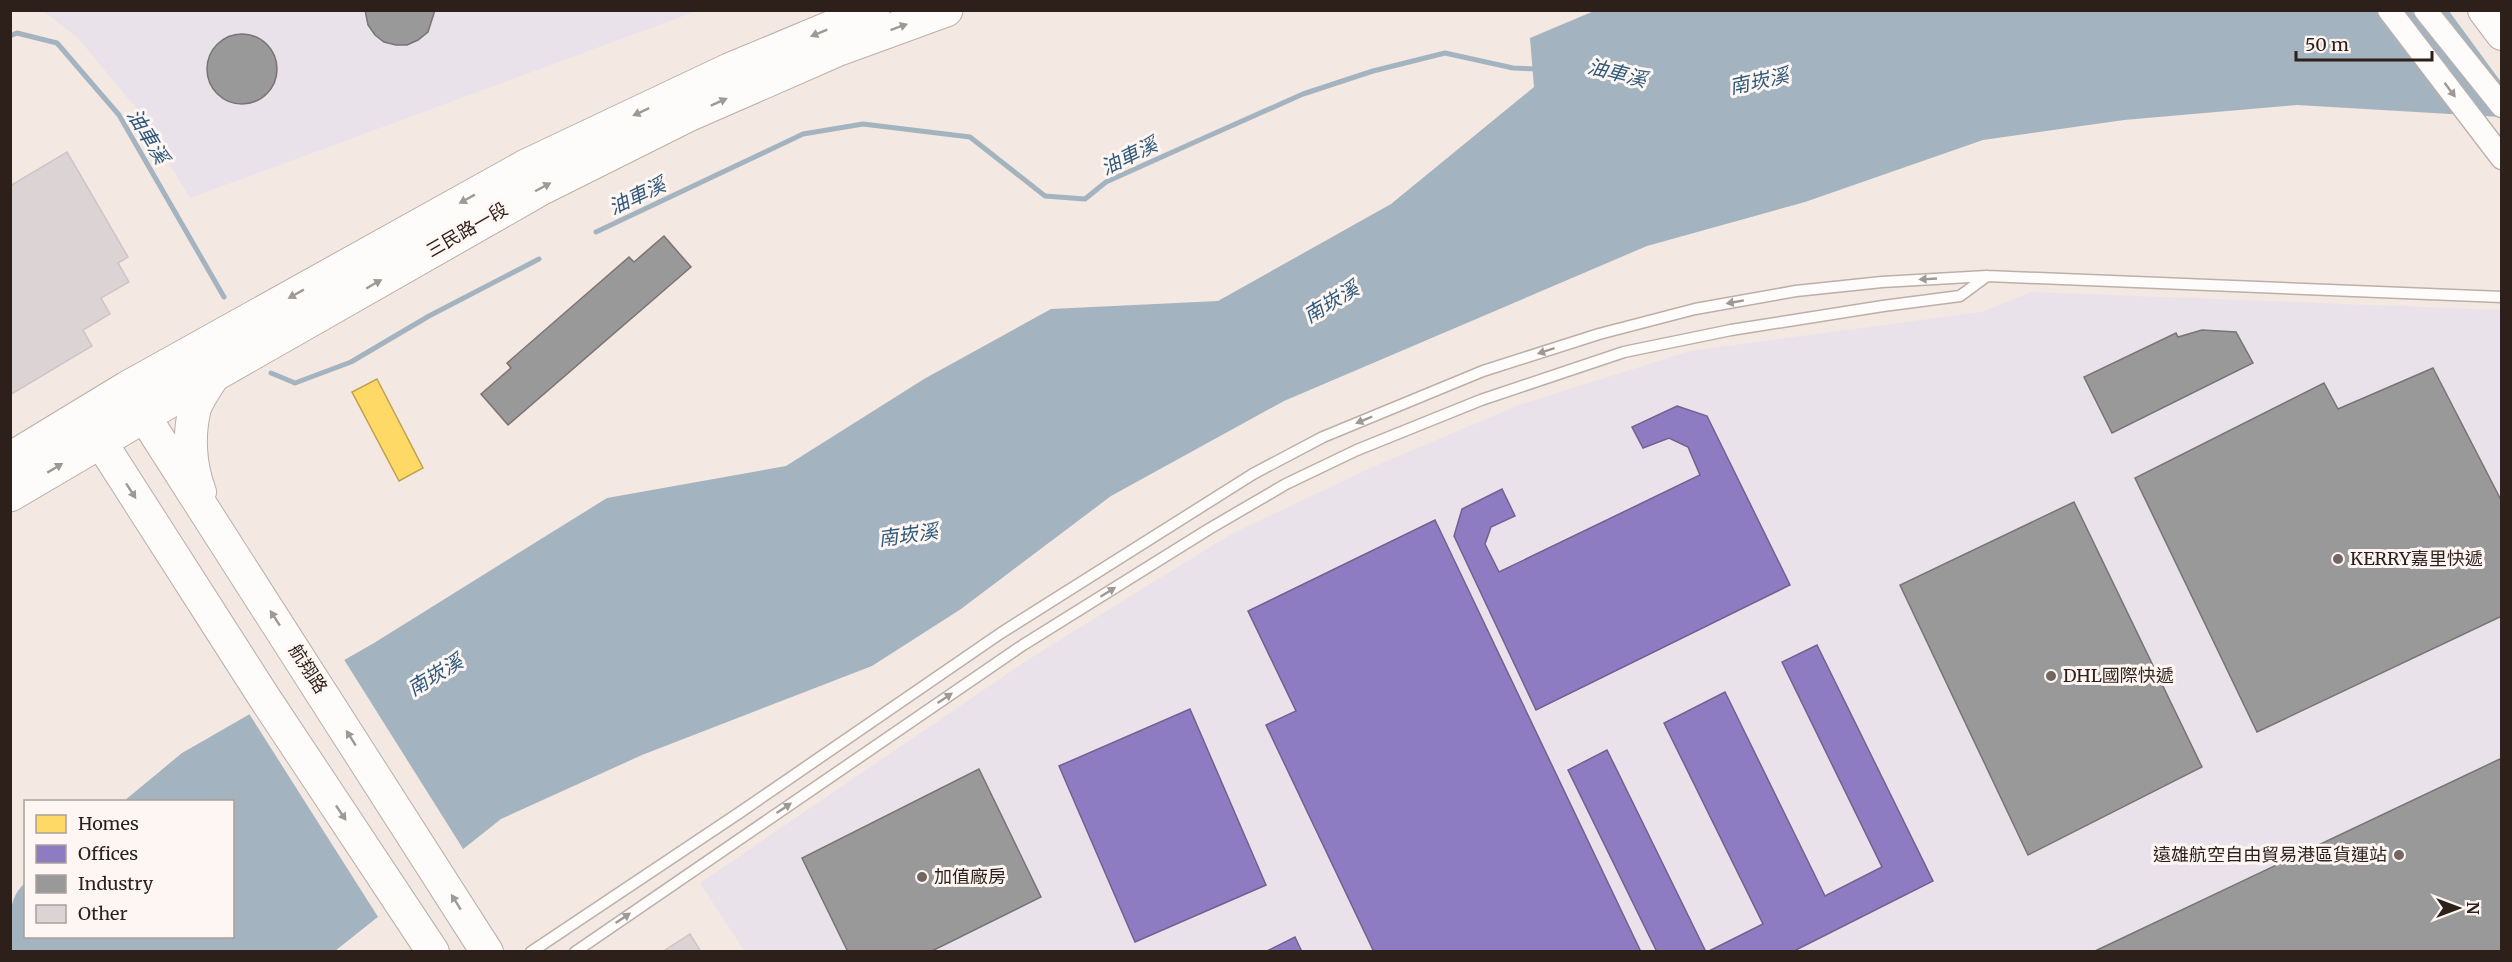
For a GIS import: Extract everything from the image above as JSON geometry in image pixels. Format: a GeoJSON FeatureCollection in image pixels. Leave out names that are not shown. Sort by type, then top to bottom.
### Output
{"type":"FeatureCollection","features":[{"type":"Feature","properties":{"kind":"main road","name":"三民路一段"},"geometry":{"type":"LineString","coordinates":[[10,495],[92,428],[127,388],[526,166],[729,70],[873,10]]}},
{"type":"Feature","properties":{"kind":"main road","name":"三民路一段"},"geometry":{"type":"LineString","coordinates":[[10,459],[92,428],[144,417],[213,375],[542,188],[655,131],[839,49],[946,10]]}},
{"type":"Feature","properties":{"kind":"street"},"geometry":{"type":"LineString","coordinates":[[2389,10],[2502,158]]}},
{"type":"Feature","properties":{"kind":"street"},"geometry":{"type":"LineString","coordinates":[[2426,10],[2502,106]]}},
{"type":"Feature","properties":{"kind":"street"},"geometry":{"type":"LineString","coordinates":[[2484,10],[2502,34]]}},
{"type":"Feature","properties":{"kind":"street"},"geometry":{"type":"LineString","coordinates":[[208,515],[195,477],[190,442],[196,407],[213,375]]}},
{"type":"Feature","properties":{"kind":"street","name":"航翔路"},"geometry":{"type":"LineString","coordinates":[[127,388],[487,951]]}},
{"type":"Feature","properties":{"kind":"street"},"geometry":{"type":"LineString","coordinates":[[92,428],[262,694],[433,951]]}},
{"type":"Feature","properties":{"kind":"lane"},"geometry":{"type":"LineString","coordinates":[[575,951],[1023,645],[1209,529],[1286,484],[1357,450],[1481,400],[1624,352],[1742,328],[1960,296],[1987,276]]}},
{"type":"Feature","properties":{"kind":"lane"},"geometry":{"type":"LineString","coordinates":[[531,951],[750,806],[1001,633],[1244,480],[1323,437],[1483,371],[1599,334],[1695,309],[1796,291],[1860,284],[1987,276],[2502,297]]}},
{"type":"Feature","properties":{"kind":"shaded area"},"geometry":{"type":"Polygon","coordinates":[[[43,11],[697,11],[190,198],[135,107],[78,38],[43,11]]]}},
{"type":"Feature","properties":{"kind":"shaded area"},"geometry":{"type":"Polygon","coordinates":[[[2031,292],[2501,310],[2501,951],[745,952],[700,883],[1029,659],[1231,534],[1375,466],[1519,405],[1690,351],[1981,312],[2031,292]]]}},
{"type":"Feature","properties":{"kind":"water","name":"南崁溪"},"geometry":{"type":"Polygon","coordinates":[[[1594,11],[2501,11],[2501,117],[2297,105],[2124,120],[1983,140],[1805,202],[1647,246],[1284,401],[1111,496],[961,609],[872,666],[642,755],[501,819],[335,951],[11,952],[10,914],[14,897],[24,884],[24,938],[234,938],[234,800],[125,800],[182,753],[374,643],[607,498],[786,466],[924,379],[1051,309],[1218,301],[1391,204],[1534,87],[1530,38],[1594,11]]]}},
{"type":"Feature","properties":{"kind":"pier"},"geometry":{"type":"Polygon","coordinates":[[[2449,11],[2501,11],[2501,82],[2449,11]]]}},
{"type":"Feature","properties":{"kind":"pier"},"geometry":{"type":"Polygon","coordinates":[[[343,658],[465,852],[380,920],[248,712],[343,658]]]}},
{"type":"Feature","properties":{"kind":"building: Homes"},"geometry":{"type":"Polygon","coordinates":[[[377,379],[423,468],[399,481],[352,392],[377,379]]]}},
{"type":"Feature","properties":{"kind":"building: Offices"},"geometry":{"type":"Polygon","coordinates":[[[1677,406],[1707,416],[1790,585],[1536,710],[1454,536],[1462,509],[1502,489],[1515,516],[1491,527],[1485,544],[1499,572],[1700,475],[1688,447],[1669,438],[1643,448],[1632,427],[1677,406]]]}},
{"type":"Feature","properties":{"kind":"building: Offices"},"geometry":{"type":"Polygon","coordinates":[[[1435,520],[1641,952],[1374,952],[1266,725],[1296,711],[1248,611],[1435,520]]]}},
{"type":"Feature","properties":{"kind":"building: Offices"},"geometry":{"type":"Polygon","coordinates":[[[1817,645],[1933,881],[1792,952],[1707,952],[1763,924],[1664,723],[1725,692],[1825,896],[1882,867],[1782,662],[1817,645]]]}},
{"type":"Feature","properties":{"kind":"building: Offices"},"geometry":{"type":"Polygon","coordinates":[[[1190,709],[1266,885],[1135,942],[1059,766],[1190,709]]]}},
{"type":"Feature","properties":{"kind":"building: Offices"},"geometry":{"type":"Polygon","coordinates":[[[1607,750],[1706,952],[1657,952],[1568,770],[1607,750]]]}},
{"type":"Feature","properties":{"kind":"building: Offices"},"geometry":{"type":"Polygon","coordinates":[[[1295,937],[1302,952],[1265,952],[1295,937]]]}},
{"type":"Feature","properties":{"kind":"building: Industry"},"geometry":{"type":"Polygon","coordinates":[[[365,10],[435,10],[428,32],[407,45],[396,45],[384,42],[375,35],[368,25],[365,10]]]}},
{"type":"Feature","properties":{"kind":"building: Industry"},"geometry":{"type":"Polygon","coordinates":[[[235,34],[249,34],[262,40],[271,49],[277,62],[275,82],[267,94],[249,104],[235,104],[222,98],[213,89],[207,76],[207,62],[213,49],[222,40],[235,34]]]}},
{"type":"Feature","properties":{"kind":"building: Industry"},"geometry":{"type":"Polygon","coordinates":[[[664,236],[691,267],[508,425],[481,394],[511,368],[507,363],[629,257],[634,262],[664,236]]]}},
{"type":"Feature","properties":{"kind":"building: Industry"},"geometry":{"type":"Polygon","coordinates":[[[2202,330],[2236,332],[2253,363],[2112,433],[2084,377],[2176,333],[2178,337],[2202,330]]]}},
{"type":"Feature","properties":{"kind":"building: Industry","name":"KERRY嘉里快遞"},"geometry":{"type":"Polygon","coordinates":[[[2433,368],[2502,502],[2502,616],[2257,732],[2135,478],[2324,383],[2338,409],[2433,368]]]}},
{"type":"Feature","properties":{"kind":"building: Industry","name":"DHL國際快遞"},"geometry":{"type":"Polygon","coordinates":[[[2074,502],[2202,767],[2028,855],[1900,585],[2074,502]]]}},
{"type":"Feature","properties":{"kind":"building: Industry","name":"遠雄航空自由貿易港區貨運站"},"geometry":{"type":"Polygon","coordinates":[[[2502,758],[2502,952],[2093,952],[2502,758]]]}},
{"type":"Feature","properties":{"kind":"building: Industry","name":"加值廠房"},"geometry":{"type":"Polygon","coordinates":[[[979,769],[1041,897],[930,952],[848,952],[802,858],[979,769]]]}},
{"type":"Feature","properties":{"kind":"building: Other"},"geometry":{"type":"Polygon","coordinates":[[[67,152],[128,257],[118,263],[129,282],[101,298],[110,314],[83,330],[92,346],[10,395],[10,186],[67,152]]]}},
{"type":"Feature","properties":{"kind":"building: Other"},"geometry":{"type":"Polygon","coordinates":[[[690,934],[701,952],[662,952],[690,934]]]}},
{"type":"Feature","properties":{"kind":"waterway","name":"油車溪"},"geometry":{"type":"LineString","coordinates":[[10,36],[17,33],[57,43],[119,115],[224,297]]}},
{"type":"Feature","properties":{"kind":"waterway","name":"油車溪"},"geometry":{"type":"LineString","coordinates":[[596,232],[803,134],[863,124],[970,137],[1045,196],[1085,199],[1106,182],[1303,94],[1373,71],[1445,53],[1513,68],[1537,69]]}},
{"type":"Feature","properties":{"kind":"waterway","name":"油車溪"},"geometry":{"type":"LineString","coordinates":[[271,373],[295,383],[351,362],[429,316],[539,259]]}},
{"type":"Feature","properties":{"kind":"place","name":"KERRY嘉里快遞"},"geometry":{"type":"Point","coordinates":[2338,559]}},
{"type":"Feature","properties":{"kind":"place","name":"DHL國際快遞"},"geometry":{"type":"Point","coordinates":[2051,676]}},
{"type":"Feature","properties":{"kind":"place","name":"遠雄航空自由貿易港區貨運站"},"geometry":{"type":"Point","coordinates":[2399,855]}},
{"type":"Feature","properties":{"kind":"place","name":"加值廠房"},"geometry":{"type":"Point","coordinates":[922,877]}}]}
